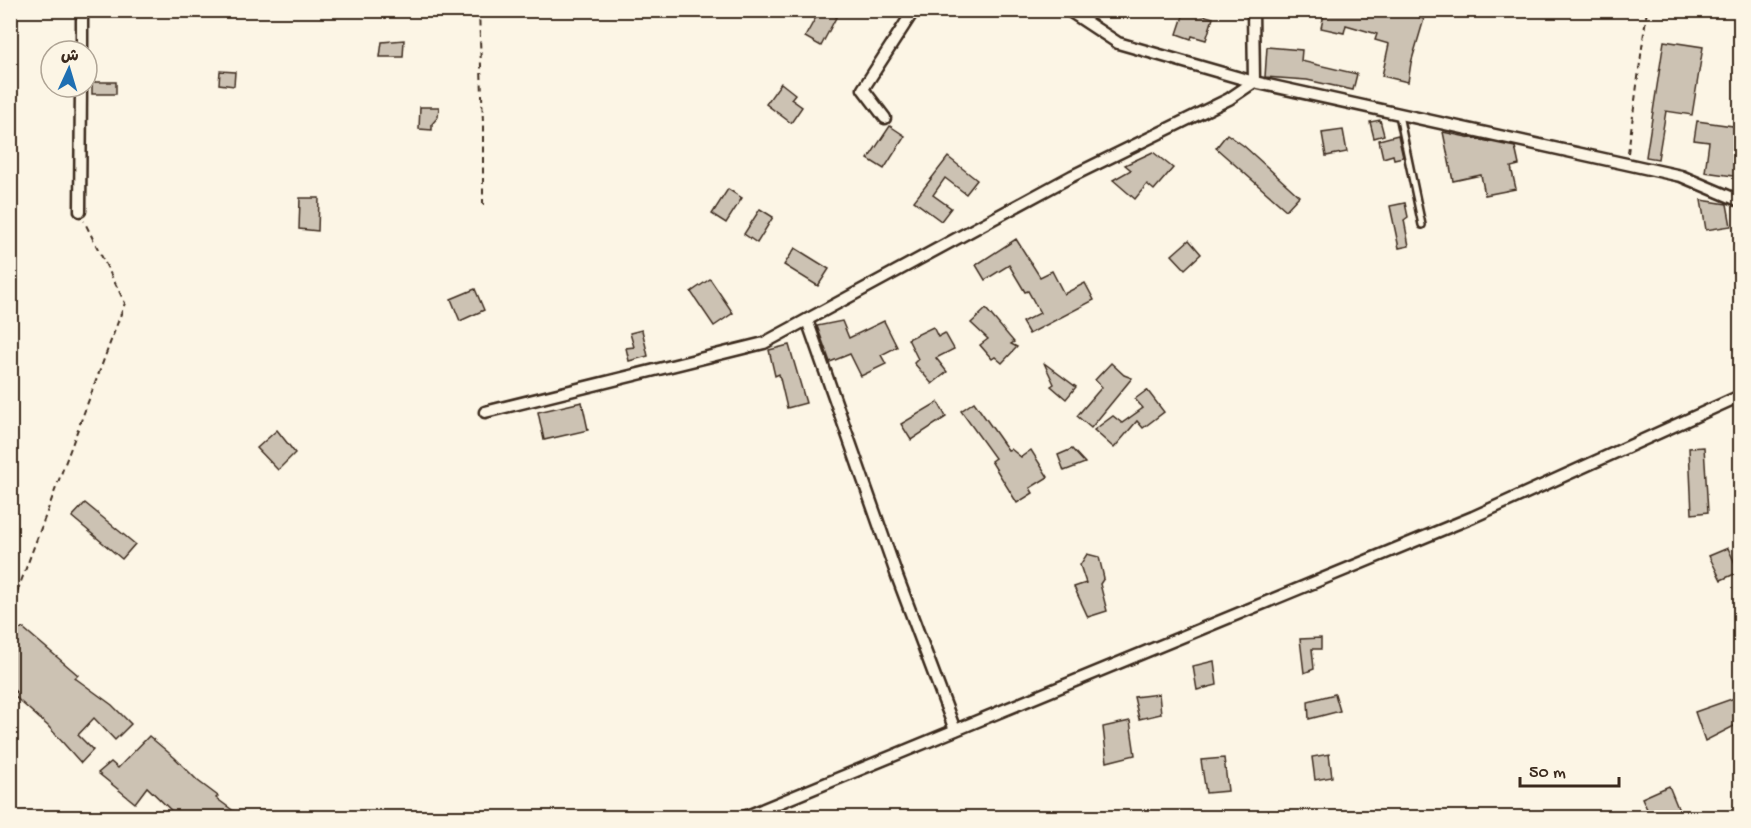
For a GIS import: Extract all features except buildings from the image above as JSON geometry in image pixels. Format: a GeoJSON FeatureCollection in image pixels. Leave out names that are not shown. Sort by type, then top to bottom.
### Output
{"type":"FeatureCollection","features":[{"type":"Feature","properties":{"kind":"street"},"geometry":{"type":"LineString","coordinates":[[82,10],[82,39]]}},
{"type":"Feature","properties":{"kind":"street"},"geometry":{"type":"LineString","coordinates":[[885,118],[863,89],[914,10]]}},
{"type":"Feature","properties":{"kind":"street"},"geometry":{"type":"LineString","coordinates":[[1068,10],[1118,44],[1254,82],[1681,176],[1740,201]]}},
{"type":"Feature","properties":{"kind":"street"},"geometry":{"type":"LineString","coordinates":[[1253,10],[1254,82]]}},
{"type":"Feature","properties":{"kind":"street"},"geometry":{"type":"LineString","coordinates":[[485,412],[764,343],[1072,176],[1228,99],[1254,82]]}},
{"type":"Feature","properties":{"kind":"street"},"geometry":{"type":"LineString","coordinates":[[80,211],[81,99]]}},
{"type":"Feature","properties":{"kind":"street"},"geometry":{"type":"LineString","coordinates":[[807,320],[897,576],[955,730]]}},
{"type":"Feature","properties":{"kind":"street"},"geometry":{"type":"LineString","coordinates":[[741,818],[1473,517],[1740,396]]}},
{"type":"Feature","properties":{"kind":"lane"},"geometry":{"type":"LineString","coordinates":[[1399,115],[1422,225]]}},
{"type":"Feature","properties":{"kind":"path"},"geometry":{"type":"LineString","coordinates":[[479,10],[483,208]]}},
{"type":"Feature","properties":{"kind":"path"},"geometry":{"type":"LineString","coordinates":[[1626,164],[1647,10]]}},
{"type":"Feature","properties":{"kind":"path"},"geometry":{"type":"LineString","coordinates":[[10,611],[125,303],[80,211]]}}]}
